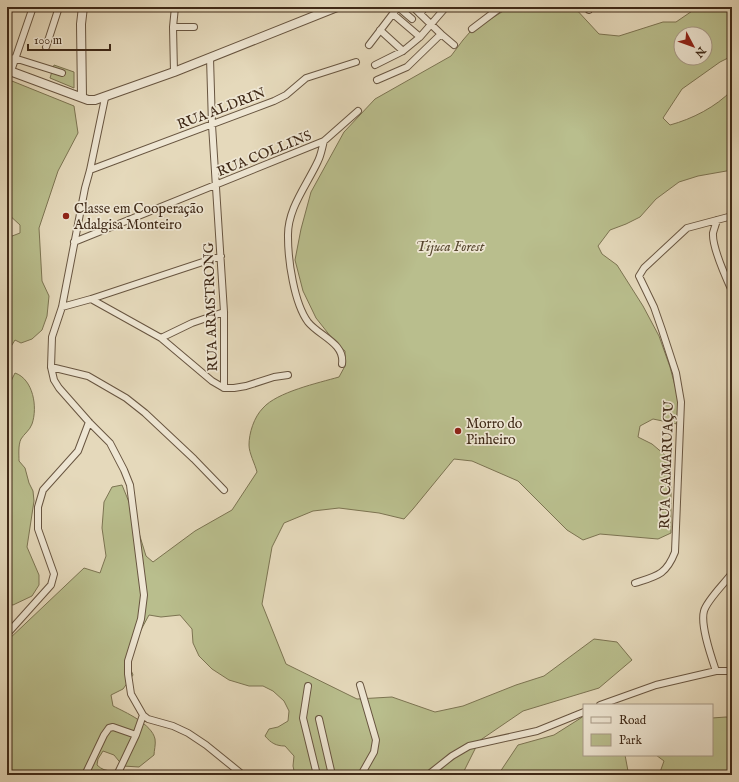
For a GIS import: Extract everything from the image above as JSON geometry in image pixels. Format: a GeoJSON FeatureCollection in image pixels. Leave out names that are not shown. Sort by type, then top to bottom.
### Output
{"type":"FeatureCollection","features":[{"type":"Feature","properties":{"kind":"street"},"geometry":{"type":"LineString","coordinates":[[7,15],[10,7]]}},
{"type":"Feature","properties":{"kind":"street"},"geometry":{"type":"LineString","coordinates":[[34,7],[9,70],[92,101],[105,98],[174,72],[337,7]]}},
{"type":"Feature","properties":{"kind":"street"},"geometry":{"type":"LineString","coordinates":[[46,47],[59,7]]}},
{"type":"Feature","properties":{"kind":"street"},"geometry":{"type":"LineString","coordinates":[[82,98],[81,24],[83,7]]}},
{"type":"Feature","properties":{"kind":"street"},"geometry":{"type":"LineString","coordinates":[[174,72],[173,27],[175,7]]}},
{"type":"Feature","properties":{"kind":"street"},"geometry":{"type":"LineString","coordinates":[[369,45],[398,7],[412,19]]}},
{"type":"Feature","properties":{"kind":"street"},"geometry":{"type":"LineString","coordinates":[[413,7],[454,45]]}},
{"type":"Feature","properties":{"kind":"street"},"geometry":{"type":"LineString","coordinates":[[420,14],[426,7]]}},
{"type":"Feature","properties":{"kind":"street"},"geometry":{"type":"LineString","coordinates":[[375,65],[403,51],[420,37],[446,7]]}},
{"type":"Feature","properties":{"kind":"street"},"geometry":{"type":"LineString","coordinates":[[472,29],[501,7]]}},
{"type":"Feature","properties":{"kind":"street"},"geometry":{"type":"LineString","coordinates":[[393,14],[420,37]]}},
{"type":"Feature","properties":{"kind":"street"},"geometry":{"type":"LineString","coordinates":[[173,27],[194,27]]}},
{"type":"Feature","properties":{"kind":"street"},"geometry":{"type":"LineString","coordinates":[[380,30],[403,51]]}},
{"type":"Feature","properties":{"kind":"street"},"geometry":{"type":"LineString","coordinates":[[377,80],[407,66],[441,34]]}},
{"type":"Feature","properties":{"kind":"street"},"geometry":{"type":"LineString","coordinates":[[14,58],[62,73]]}},
{"type":"Feature","properties":{"kind":"street","name":"RUA ARMSTRONG"},"geometry":{"type":"LineString","coordinates":[[210,58],[212,125],[224,312],[224,388]]}},
{"type":"Feature","properties":{"kind":"street","name":"RUA ALDRIN"},"geometry":{"type":"LineString","coordinates":[[90,170],[286,96],[306,78],[356,62]]}},
{"type":"Feature","properties":{"kind":"street"},"geometry":{"type":"LineString","coordinates":[[105,98],[85,188],[62,307],[52,337],[51,367],[54,380],[59,388],[110,443],[130,485],[134,506],[144,595],[142,619],[128,661],[131,694],[143,715],[148,719],[173,726],[188,733],[206,745],[242,775]]}},
{"type":"Feature","properties":{"kind":"street"},"geometry":{"type":"LineString","coordinates":[[324,141],[358,110]]}},
{"type":"Feature","properties":{"kind":"street","name":"RUA COLLINS"},"geometry":{"type":"LineString","coordinates":[[74,242],[324,141]]}},
{"type":"Feature","properties":{"kind":"street","name":"RUA COLLINS"},"geometry":{"type":"LineString","coordinates":[[324,141],[318,161],[290,218],[288,237],[296,297],[300,309],[314,328],[341,351],[342,364]]}},
{"type":"Feature","properties":{"kind":"street"},"geometry":{"type":"LineString","coordinates":[[732,216],[717,220],[713,233],[714,243],[732,291]]}},
{"type":"Feature","properties":{"kind":"street","name":"RUA CAMARUAÇU"},"geometry":{"type":"LineString","coordinates":[[635,583],[658,576],[671,561],[675,552],[681,402],[676,373],[662,330],[639,276],[644,268],[687,228],[717,220]]}},
{"type":"Feature","properties":{"kind":"street"},"geometry":{"type":"LineString","coordinates":[[62,307],[91,299],[221,256]]}},
{"type":"Feature","properties":{"kind":"street"},"geometry":{"type":"LineString","coordinates":[[91,299],[161,338],[212,381],[224,388],[246,386],[274,377],[288,375]]}},
{"type":"Feature","properties":{"kind":"street"},"geometry":{"type":"LineString","coordinates":[[161,338],[192,323],[224,312]]}},
{"type":"Feature","properties":{"kind":"street"},"geometry":{"type":"LineString","coordinates":[[51,367],[88,376],[126,398],[145,413],[194,458],[224,490]]}},
{"type":"Feature","properties":{"kind":"street"},"geometry":{"type":"LineString","coordinates":[[7,634],[51,585],[53,580],[53,570],[38,529],[38,507],[43,490],[78,451],[89,422]]}},
{"type":"Feature","properties":{"kind":"street"},"geometry":{"type":"LineString","coordinates":[[716,671],[705,631],[704,610],[732,574]]}},
{"type":"Feature","properties":{"kind":"street"},"geometry":{"type":"LineString","coordinates":[[603,704],[656,685],[716,671],[732,671]]}},
{"type":"Feature","properties":{"kind":"street"},"geometry":{"type":"LineString","coordinates":[[360,684],[376,740],[374,752],[361,775]]}},
{"type":"Feature","properties":{"kind":"street"},"geometry":{"type":"LineString","coordinates":[[308,686],[303,718],[317,775]]}},
{"type":"Feature","properties":{"kind":"street"},"geometry":{"type":"LineString","coordinates":[[428,775],[452,756],[469,746],[537,731],[583,712]]}},
{"type":"Feature","properties":{"kind":"street"},"geometry":{"type":"LineString","coordinates":[[117,775],[136,735],[143,715]]}},
{"type":"Feature","properties":{"kind":"street"},"geometry":{"type":"LineString","coordinates":[[319,719],[332,775]]}},
{"type":"Feature","properties":{"kind":"street"},"geometry":{"type":"LineString","coordinates":[[85,775],[104,735],[109,728],[113,727],[136,735]]}},
{"type":"Feature","properties":{"kind":"green space","name":"Tijuca Forest"},"geometry":{"type":"Polygon","coordinates":[[[513,7],[574,7],[599,34],[619,36],[663,22],[676,22],[698,7],[732,7],[732,56],[720,62],[682,89],[663,118],[670,125],[687,119],[703,112],[719,102],[732,90],[732,170],[698,176],[679,182],[656,199],[640,217],[610,230],[598,246],[602,254],[617,265],[643,306],[659,336],[670,367],[678,397],[677,424],[653,419],[640,426],[638,437],[652,444],[671,460],[671,533],[658,539],[600,534],[583,540],[567,530],[518,481],[472,461],[454,459],[404,519],[379,513],[339,508],[313,511],[284,523],[272,547],[262,604],[286,664],[357,699],[392,697],[435,712],[463,706],[516,685],[544,676],[594,639],[617,642],[632,660],[599,688],[523,711],[479,741],[462,775],[295,775],[293,766],[294,756],[285,746],[274,744],[265,736],[269,729],[278,727],[288,721],[289,711],[284,701],[273,691],[263,686],[249,686],[229,680],[212,669],[199,656],[193,643],[192,629],[180,615],[161,617],[149,615],[135,641],[128,663],[133,675],[123,689],[111,695],[113,706],[137,719],[149,728],[155,739],[154,755],[139,767],[123,766],[114,755],[103,751],[98,759],[97,765],[104,770],[117,771],[125,775],[7,775],[7,641],[84,568],[100,573],[106,556],[102,528],[104,502],[112,487],[122,485],[131,507],[146,556],[153,562],[195,531],[232,510],[257,472],[250,451],[249,440],[255,420],[269,402],[309,385],[339,377],[345,366],[345,351],[335,342],[316,318],[303,291],[295,260],[301,229],[311,192],[344,132],[375,99],[451,56],[470,32],[505,10],[513,7]]]}},
{"type":"Feature","properties":{"kind":"green space"},"geometry":{"type":"Polygon","coordinates":[[[54,65],[74,72],[74,88],[50,78],[54,65]]]}},
{"type":"Feature","properties":{"kind":"green space"},"geometry":{"type":"Polygon","coordinates":[[[7,79],[74,106],[78,133],[58,171],[39,228],[42,281],[49,296],[47,316],[42,330],[32,339],[21,343],[15,340],[7,353],[7,238],[20,233],[20,225],[7,213],[7,79]]]}},
{"type":"Feature","properties":{"kind":"green space"},"geometry":{"type":"Polygon","coordinates":[[[15,373],[21,376],[30,387],[34,402],[34,417],[32,424],[20,441],[19,461],[25,468],[33,491],[34,501],[27,547],[39,575],[39,585],[32,596],[13,605],[7,604],[7,389],[15,373]]]}},
{"type":"Feature","properties":{"kind":"green space"},"geometry":{"type":"Polygon","coordinates":[[[583,717],[583,756],[625,756],[628,771],[625,775],[498,775],[518,745],[554,735],[583,717]]]}},
{"type":"Feature","properties":{"kind":"green space"},"geometry":{"type":"Polygon","coordinates":[[[713,718],[732,718],[732,775],[659,775],[664,761],[657,756],[713,756],[713,718]]]}},
{"type":"Feature","properties":{"kind":"place","name":"Classe em Cooperação Adalgisa Monteiro"},"geometry":{"type":"Point","coordinates":[66,216]}},
{"type":"Feature","properties":{"kind":"place","name":"Morro do Pinheiro"},"geometry":{"type":"Point","coordinates":[458,431]}}]}
